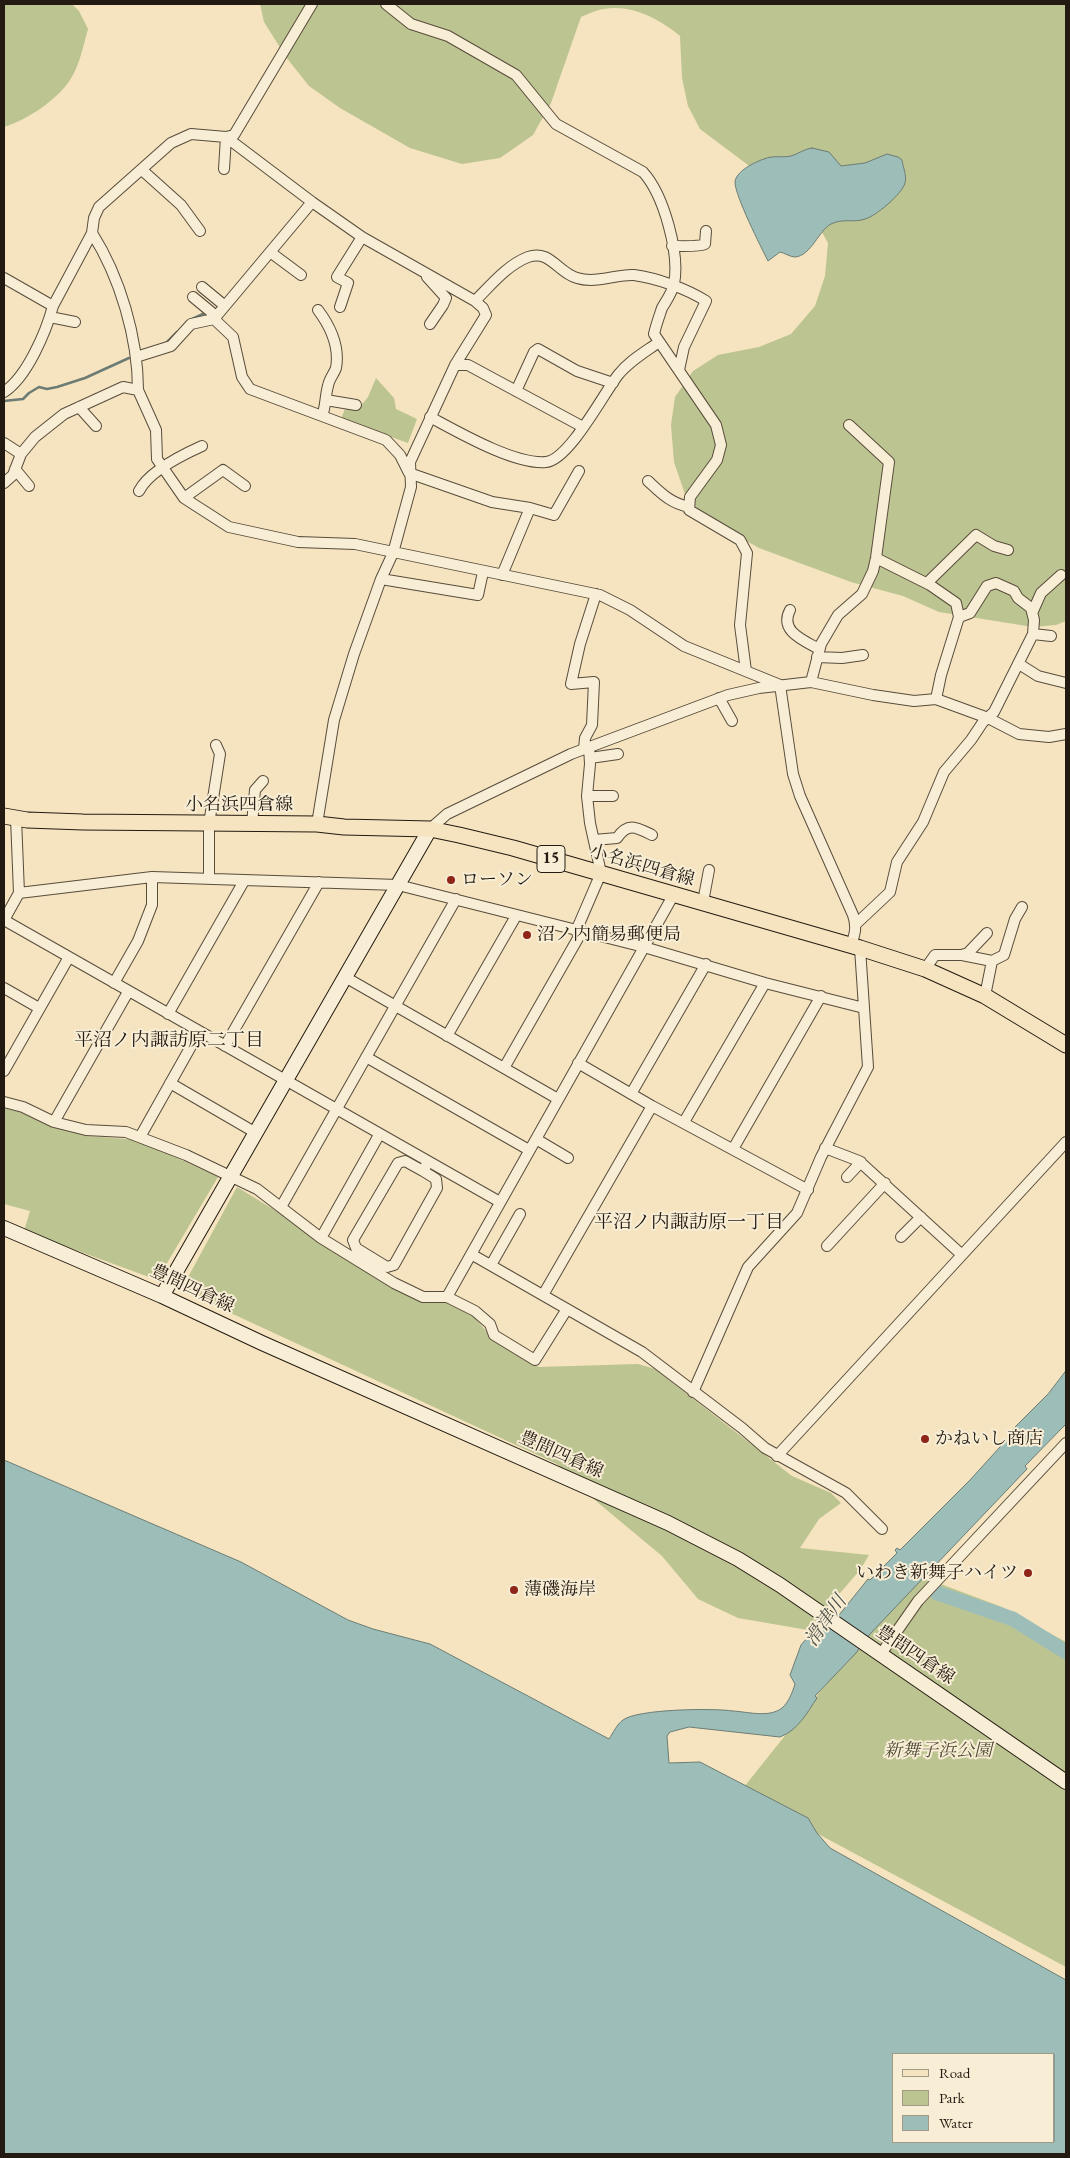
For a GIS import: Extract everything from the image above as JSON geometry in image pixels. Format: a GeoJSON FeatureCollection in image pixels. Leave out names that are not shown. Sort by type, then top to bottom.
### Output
{"type":"FeatureCollection","features":[{"type":"Feature","properties":{"kind":"main road","name":"小名浜四倉線"},"geometry":{"type":"LineString","coordinates":[[10,817],[60,822],[317,824],[430,829],[513,848],[703,902],[925,969],[985,996],[1066,1045]]}},
{"type":"Feature","properties":{"kind":"main road"},"geometry":{"type":"LineString","coordinates":[[162,1296],[430,829]]}},
{"type":"Feature","properties":{"kind":"main road","name":"豊間四倉線"},"geometry":{"type":"LineString","coordinates":[[4,1228],[162,1296],[262,1343],[668,1523],[759,1571],[1066,1782]]}},
{"type":"Feature","properties":{"kind":"street"},"geometry":{"type":"LineString","coordinates":[[4,392],[13,386],[27,366],[50,318],[53,306],[92,233],[94,218],[99,207],[171,143],[191,134],[226,137],[234,135],[312,4]]}},
{"type":"Feature","properties":{"kind":"street"},"geometry":{"type":"LineString","coordinates":[[386,4],[411,24],[448,36],[516,75],[556,124],[643,172],[649,179],[668,225],[675,270],[673,286],[660,314],[654,334],[716,425],[721,445],[717,460],[690,497],[689,510],[740,540],[748,554],[740,625],[746,671]]}},
{"type":"Feature","properties":{"kind":"street"},"geometry":{"type":"LineString","coordinates":[[224,169],[226,137]]}},
{"type":"Feature","properties":{"kind":"street"},"geometry":{"type":"LineString","coordinates":[[226,137],[362,237],[475,301],[484,308],[486,315],[455,365],[410,462],[411,487],[393,553],[381,579],[334,720],[317,824]]}},
{"type":"Feature","properties":{"kind":"street"},"geometry":{"type":"LineString","coordinates":[[142,170],[181,205],[200,230]]}},
{"type":"Feature","properties":{"kind":"street"},"geometry":{"type":"LineString","coordinates":[[136,357],[171,346],[191,324],[215,318],[312,202]]}},
{"type":"Feature","properties":{"kind":"street"},"geometry":{"type":"LineString","coordinates":[[672,246],[702,246],[706,244],[706,231]]}},
{"type":"Feature","properties":{"kind":"street"},"geometry":{"type":"LineString","coordinates":[[92,233],[99,244],[125,306],[135,340],[138,390],[156,430],[157,459],[184,498],[229,527],[244,532],[298,542],[355,544],[596,594],[630,610],[684,646],[780,685]]}},
{"type":"Feature","properties":{"kind":"street"},"geometry":{"type":"LineString","coordinates":[[340,307],[348,282],[338,277],[362,237]]}},
{"type":"Feature","properties":{"kind":"street"},"geometry":{"type":"LineString","coordinates":[[270,252],[301,275]]}},
{"type":"Feature","properties":{"kind":"street"},"geometry":{"type":"LineString","coordinates":[[475,301],[515,264],[528,257],[541,255],[553,261],[566,274],[577,278],[588,280],[634,275],[673,286],[706,301],[684,348],[679,370]]}},
{"type":"Feature","properties":{"kind":"street"},"geometry":{"type":"LineString","coordinates":[[425,272],[425,275],[446,298],[444,305],[430,324]]}},
{"type":"Feature","properties":{"kind":"street"},"geometry":{"type":"LineString","coordinates":[[4,278],[53,306]]}},
{"type":"Feature","properties":{"kind":"street"},"geometry":{"type":"LineString","coordinates":[[202,287],[225,306]]}},
{"type":"Feature","properties":{"kind":"street"},"geometry":{"type":"LineString","coordinates":[[193,297],[233,337],[242,377],[250,389],[386,440],[400,455],[409,473],[492,502],[530,508],[554,515],[578,471]]}},
{"type":"Feature","properties":{"kind":"street"},"geometry":{"type":"LineString","coordinates":[[318,310],[330,329],[335,342],[336,369],[328,386],[322,416]]}},
{"type":"Feature","properties":{"kind":"street"},"geometry":{"type":"LineString","coordinates":[[50,318],[75,322]]}},
{"type":"Feature","properties":{"kind":"street"},"geometry":{"type":"LineString","coordinates":[[430,417],[485,445],[514,457],[546,462],[552,460],[580,434],[613,382],[629,363],[659,342]]}},
{"type":"Feature","properties":{"kind":"street"},"geometry":{"type":"LineString","coordinates":[[516,391],[534,352],[538,349],[595,379],[613,382]]}},
{"type":"Feature","properties":{"kind":"street"},"geometry":{"type":"LineString","coordinates":[[455,365],[468,365],[583,427]]}},
{"type":"Feature","properties":{"kind":"street"},"geometry":{"type":"LineString","coordinates":[[4,483],[12,475],[21,454],[35,437],[64,414],[123,387],[138,390]]}},
{"type":"Feature","properties":{"kind":"street"},"geometry":{"type":"LineString","coordinates":[[326,400],[356,405]]}},
{"type":"Feature","properties":{"kind":"street"},"geometry":{"type":"LineString","coordinates":[[79,407],[96,426]]}},
{"type":"Feature","properties":{"kind":"street"},"geometry":{"type":"LineString","coordinates":[[811,682],[818,653],[838,615],[857,600],[865,589],[876,558],[889,462],[849,425]]}},
{"type":"Feature","properties":{"kind":"street"},"geometry":{"type":"LineString","coordinates":[[4,443],[21,454]]}},
{"type":"Feature","properties":{"kind":"street"},"geometry":{"type":"LineString","coordinates":[[139,491],[154,472],[163,469],[181,456],[202,446]]}},
{"type":"Feature","properties":{"kind":"street"},"geometry":{"type":"LineString","coordinates":[[15,469],[29,486]]}},
{"type":"Feature","properties":{"kind":"street"},"geometry":{"type":"LineString","coordinates":[[184,498],[223,470],[245,486]]}},
{"type":"Feature","properties":{"kind":"street"},"geometry":{"type":"LineString","coordinates":[[648,480],[663,496],[679,505],[689,507]]}},
{"type":"Feature","properties":{"kind":"street"},"geometry":{"type":"LineString","coordinates":[[502,575],[530,508]]}},
{"type":"Feature","properties":{"kind":"street"},"geometry":{"type":"LineString","coordinates":[[926,583],[976,535],[994,546],[1008,550]]}},
{"type":"Feature","properties":{"kind":"street"},"geometry":{"type":"LineString","coordinates":[[876,558],[926,583],[956,603],[959,617],[941,675],[936,699]]}},
{"type":"Feature","properties":{"kind":"street"},"geometry":{"type":"LineString","coordinates":[[381,579],[478,595],[483,572]]}},
{"type":"Feature","properties":{"kind":"street"},"geometry":{"type":"LineString","coordinates":[[856,924],[890,892],[897,862],[923,822],[944,772],[994,712],[1033,634],[1033,611],[1041,593],[1061,575]]}},
{"type":"Feature","properties":{"kind":"street"},"geometry":{"type":"LineString","coordinates":[[959,617],[970,613],[987,586],[996,583],[1014,591],[1018,598],[1033,611]]}},
{"type":"Feature","properties":{"kind":"street"},"geometry":{"type":"LineString","coordinates":[[504,1068],[579,932],[601,873],[587,796],[588,752],[585,738],[592,725],[594,682],[571,684],[580,644],[596,594]]}},
{"type":"Feature","properties":{"kind":"street"},"geometry":{"type":"LineString","coordinates":[[790,610],[786,619],[787,626],[818,653],[851,657],[863,656]]}},
{"type":"Feature","properties":{"kind":"street"},"geometry":{"type":"LineString","coordinates":[[1033,634],[1051,636]]}},
{"type":"Feature","properties":{"kind":"street"},"geometry":{"type":"LineString","coordinates":[[1018,664],[1038,676],[1066,684]]}},
{"type":"Feature","properties":{"kind":"street"},"geometry":{"type":"LineString","coordinates":[[588,752],[719,698],[780,685],[811,682],[873,695],[914,701],[936,699],[988,718],[1019,734],[1049,737],[1066,734]]}},
{"type":"Feature","properties":{"kind":"street"},"geometry":{"type":"LineString","coordinates":[[693,1392],[748,1267],[797,1213],[826,1148],[868,1067],[864,1008],[855,947],[856,924],[800,796],[793,774],[780,685]]}},
{"type":"Feature","properties":{"kind":"street"},"geometry":{"type":"LineString","coordinates":[[719,698],[732,721]]}},
{"type":"Feature","properties":{"kind":"street"},"geometry":{"type":"LineString","coordinates":[[209,878],[209,824],[219,759],[216,744]]}},
{"type":"Feature","properties":{"kind":"street"},"geometry":{"type":"LineString","coordinates":[[430,829],[447,814],[570,754],[588,752],[618,754]]}},
{"type":"Feature","properties":{"kind":"street"},"geometry":{"type":"LineString","coordinates":[[252,824],[255,790],[263,781]]}},
{"type":"Feature","properties":{"kind":"street"},"geometry":{"type":"LineString","coordinates":[[587,796],[613,796]]}},
{"type":"Feature","properties":{"kind":"street"},"geometry":{"type":"LineString","coordinates":[[10,817],[19,894],[4,920],[379,1135],[426,1167],[500,1202]]}},
{"type":"Feature","properties":{"kind":"street"},"geometry":{"type":"LineString","coordinates":[[594,840],[617,838],[623,829],[627,827],[634,827],[652,834]]}},
{"type":"Feature","properties":{"kind":"street"},"geometry":{"type":"LineString","coordinates":[[703,902],[709,870]]}},
{"type":"Feature","properties":{"kind":"street"},"geometry":{"type":"LineString","coordinates":[[19,894],[152,877],[398,885],[644,947],[765,983],[864,1008]]}},
{"type":"Feature","properties":{"kind":"street"},"geometry":{"type":"LineString","coordinates":[[114,983],[138,941],[152,905],[152,877]]}},
{"type":"Feature","properties":{"kind":"street"},"geometry":{"type":"LineString","coordinates":[[168,1014],[244,881]]}},
{"type":"Feature","properties":{"kind":"street"},"geometry":{"type":"LineString","coordinates":[[225,1046],[319,882]]}},
{"type":"Feature","properties":{"kind":"street"},"geometry":{"type":"LineString","coordinates":[[447,1297],[674,894]]}},
{"type":"Feature","properties":{"kind":"street"},"geometry":{"type":"LineString","coordinates":[[280,1207],[456,899]]}},
{"type":"Feature","properties":{"kind":"street"},"geometry":{"type":"LineString","coordinates":[[925,969],[935,955],[962,955],[992,961],[1004,954],[1015,919],[1022,907]]}},
{"type":"Feature","properties":{"kind":"street"},"geometry":{"type":"LineString","coordinates":[[447,1036],[516,916]]}},
{"type":"Feature","properties":{"kind":"street"},"geometry":{"type":"LineString","coordinates":[[962,955],[978,945],[987,933]]}},
{"type":"Feature","properties":{"kind":"street"},"geometry":{"type":"LineString","coordinates":[[5,1064],[68,957]]}},
{"type":"Feature","properties":{"kind":"street"},"geometry":{"type":"LineString","coordinates":[[985,996],[992,961]]}},
{"type":"Feature","properties":{"kind":"street"},"geometry":{"type":"LineString","coordinates":[[632,1094],[706,964]]}},
{"type":"Feature","properties":{"kind":"street"},"geometry":{"type":"LineString","coordinates":[[345,977],[558,1099]]}},
{"type":"Feature","properties":{"kind":"street"},"geometry":{"type":"LineString","coordinates":[[684,1122],[765,983]]}},
{"type":"Feature","properties":{"kind":"street"},"geometry":{"type":"LineString","coordinates":[[4,988],[39,1008]]}},
{"type":"Feature","properties":{"kind":"street"},"geometry":{"type":"LineString","coordinates":[[54,1122],[128,992]]}},
{"type":"Feature","properties":{"kind":"street"},"geometry":{"type":"LineString","coordinates":[[733,1150],[821,996]]}},
{"type":"Feature","properties":{"kind":"street"},"geometry":{"type":"LineString","coordinates":[[140,1137],[199,1032]]}},
{"type":"Feature","properties":{"kind":"street"},"geometry":{"type":"LineString","coordinates":[[366,1058],[529,1150]]}},
{"type":"Feature","properties":{"kind":"street"},"geometry":{"type":"LineString","coordinates":[[578,1063],[652,1106],[808,1190]]}},
{"type":"Feature","properties":{"kind":"street"},"geometry":{"type":"LineString","coordinates":[[170,1083],[256,1133]]}},
{"type":"Feature","properties":{"kind":"street"},"geometry":{"type":"LineString","coordinates":[[4,1102],[24,1107],[54,1122],[86,1130],[126,1132],[186,1155],[230,1178],[257,1189],[320,1238],[394,1283],[424,1297],[447,1297],[474,1311],[490,1324],[494,1335],[535,1360],[567,1309]]}},
{"type":"Feature","properties":{"kind":"street"},"geometry":{"type":"LineString","coordinates":[[543,1295],[652,1106]]}},
{"type":"Feature","properties":{"kind":"street"},"geometry":{"type":"LineString","coordinates":[[320,1238],[379,1135]]}},
{"type":"Feature","properties":{"kind":"street"},"geometry":{"type":"LineString","coordinates":[[536,1139],[568,1158]]}},
{"type":"Feature","properties":{"kind":"street"},"geometry":{"type":"LineString","coordinates":[[778,1456],[1066,1142]]}},
{"type":"Feature","properties":{"kind":"street"},"geometry":{"type":"LineString","coordinates":[[826,1148],[861,1162],[962,1255]]}},
{"type":"Feature","properties":{"kind":"street"},"geometry":{"type":"LineString","coordinates":[[405,1161],[426,1167],[436,1179],[437,1188],[394,1265],[387,1267],[356,1248],[353,1240],[398,1163],[405,1161]]}},
{"type":"Feature","properties":{"kind":"street"},"geometry":{"type":"LineString","coordinates":[[848,1177],[861,1162]]}},
{"type":"Feature","properties":{"kind":"street"},"geometry":{"type":"LineString","coordinates":[[827,1246],[885,1184]]}},
{"type":"Feature","properties":{"kind":"street"},"geometry":{"type":"LineString","coordinates":[[491,1265],[520,1214]]}},
{"type":"Feature","properties":{"kind":"street"},"geometry":{"type":"LineString","coordinates":[[901,1237],[921,1217]]}},
{"type":"Feature","properties":{"kind":"street"},"geometry":{"type":"LineString","coordinates":[[471,1254],[642,1352],[778,1456],[846,1493],[882,1529]]}},
{"type":"Feature","properties":{"kind":"street"},"geometry":{"type":"LineString","coordinates":[[875,1650],[1066,1443]]}},
{"type":"Feature","properties":{"kind":"green space"},"geometry":{"type":"Polygon","coordinates":[[[4,4],[72,4],[79,11],[88,29],[76,68],[64,87],[41,108],[22,120],[4,127],[4,4]]]}},
{"type":"Feature","properties":{"kind":"green space"},"geometry":{"type":"Polygon","coordinates":[[[260,4],[1066,4],[1066,621],[1056,625],[1033,627],[939,612],[903,596],[851,582],[759,548],[709,520],[686,497],[674,462],[671,425],[675,397],[693,371],[718,355],[759,347],[791,334],[815,306],[825,276],[828,243],[814,218],[700,129],[688,106],[682,78],[680,36],[645,14],[635,11],[614,8],[592,12],[581,17],[551,103],[533,135],[500,158],[462,164],[410,148],[340,108],[309,86],[286,57],[264,22],[260,4]]]}},
{"type":"Feature","properties":{"kind":"green space"},"geometry":{"type":"Polygon","coordinates":[[[376,378],[394,398],[396,409],[417,419],[408,443],[341,419],[346,406],[358,409],[368,397],[376,378]]]}},
{"type":"Feature","properties":{"kind":"green space"},"geometry":{"type":"Polygon","coordinates":[[[4,1108],[20,1112],[51,1127],[88,1136],[139,1140],[218,1177],[157,1280],[24,1231],[30,1211],[4,1204],[4,1108]]]}},
{"type":"Feature","properties":{"kind":"green space"},"geometry":{"type":"Polygon","coordinates":[[[237,1187],[424,1302],[446,1303],[474,1317],[493,1339],[539,1367],[638,1364],[655,1369],[792,1476],[831,1493],[841,1503],[819,1519],[800,1548],[869,1555],[860,1570],[808,1630],[738,1618],[698,1599],[662,1556],[596,1501],[557,1464],[181,1290],[237,1187]]]}},
{"type":"Feature","properties":{"kind":"green space","name":"新舞子浜公園"},"geometry":{"type":"Polygon","coordinates":[[[914,1574],[1002,1607],[1066,1642],[1066,1967],[740,1792],[914,1574]]]}},
{"type":"Feature","properties":{"kind":"water"},"geometry":{"type":"Polygon","coordinates":[[[812,148],[829,152],[841,166],[865,163],[887,154],[898,157],[902,160],[905,183],[894,198],[870,217],[831,224],[801,256],[793,257],[780,252],[768,261],[739,198],[736,189],[736,178],[746,168],[760,160],[771,157],[791,156],[812,148]]]}},
{"type":"Feature","properties":{"kind":"water"},"geometry":{"type":"Polygon","coordinates":[[[1066,1371],[1066,1426],[1025,1466],[1027,1469],[869,1635],[856,1653],[815,1696],[817,1698],[810,1709],[792,1730],[780,1737],[689,1727],[670,1732],[667,1736],[669,1763],[700,1762],[808,1818],[817,1833],[830,1848],[1066,1980],[1066,2154],[4,2154],[4,1460],[241,1562],[348,1620],[373,1629],[430,1644],[609,1739],[617,1726],[631,1716],[676,1710],[723,1710],[765,1714],[782,1708],[795,1684],[790,1675],[801,1645],[813,1631],[831,1625],[868,1579],[870,1580],[897,1553],[895,1550],[897,1548],[900,1550],[970,1480],[1010,1436],[1008,1434],[1048,1394],[1066,1371]]]}},
{"type":"Feature","properties":{"kind":"waterway"},"geometry":{"type":"LineString","coordinates":[[190,320],[205,313]]}},
{"type":"Feature","properties":{"kind":"waterway"},"geometry":{"type":"LineString","coordinates":[[165,344],[177,332]]}},
{"type":"Feature","properties":{"kind":"waterway"},"geometry":{"type":"LineString","coordinates":[[4,401],[23,399],[39,387],[47,389],[85,378],[129,358]]}},
{"type":"Feature","properties":{"kind":"waterway"},"geometry":{"type":"LineString","coordinates":[[937,1593],[1013,1619],[1066,1652]]}},
{"type":"Feature","properties":{"kind":"place","name":"ローソン"},"geometry":{"type":"Point","coordinates":[451,880]}},
{"type":"Feature","properties":{"kind":"place","name":"沼ノ内簡易郵便局"},"geometry":{"type":"Point","coordinates":[527,935]}},
{"type":"Feature","properties":{"kind":"place","name":"かねいし商店"},"geometry":{"type":"Point","coordinates":[925,1439]}},
{"type":"Feature","properties":{"kind":"place","name":"いわき新舞子ハイツ"},"geometry":{"type":"Point","coordinates":[1028,1573]}},
{"type":"Feature","properties":{"kind":"place","name":"薄磯海岸"},"geometry":{"type":"Point","coordinates":[514,1590]}},
{"type":"Feature","properties":{"kind":"district","name":"平沼ノ内諏訪原二丁目"},"geometry":{"type":"Point","coordinates":[169,1041]}},
{"type":"Feature","properties":{"kind":"district","name":"平沼ノ内諏訪原一丁目"},"geometry":{"type":"Point","coordinates":[689,1223]}},
{"type":"Feature","properties":{"kind":"water label","name":"滑津川"},"geometry":{"type":"Point","coordinates":[826,1621]}}]}
